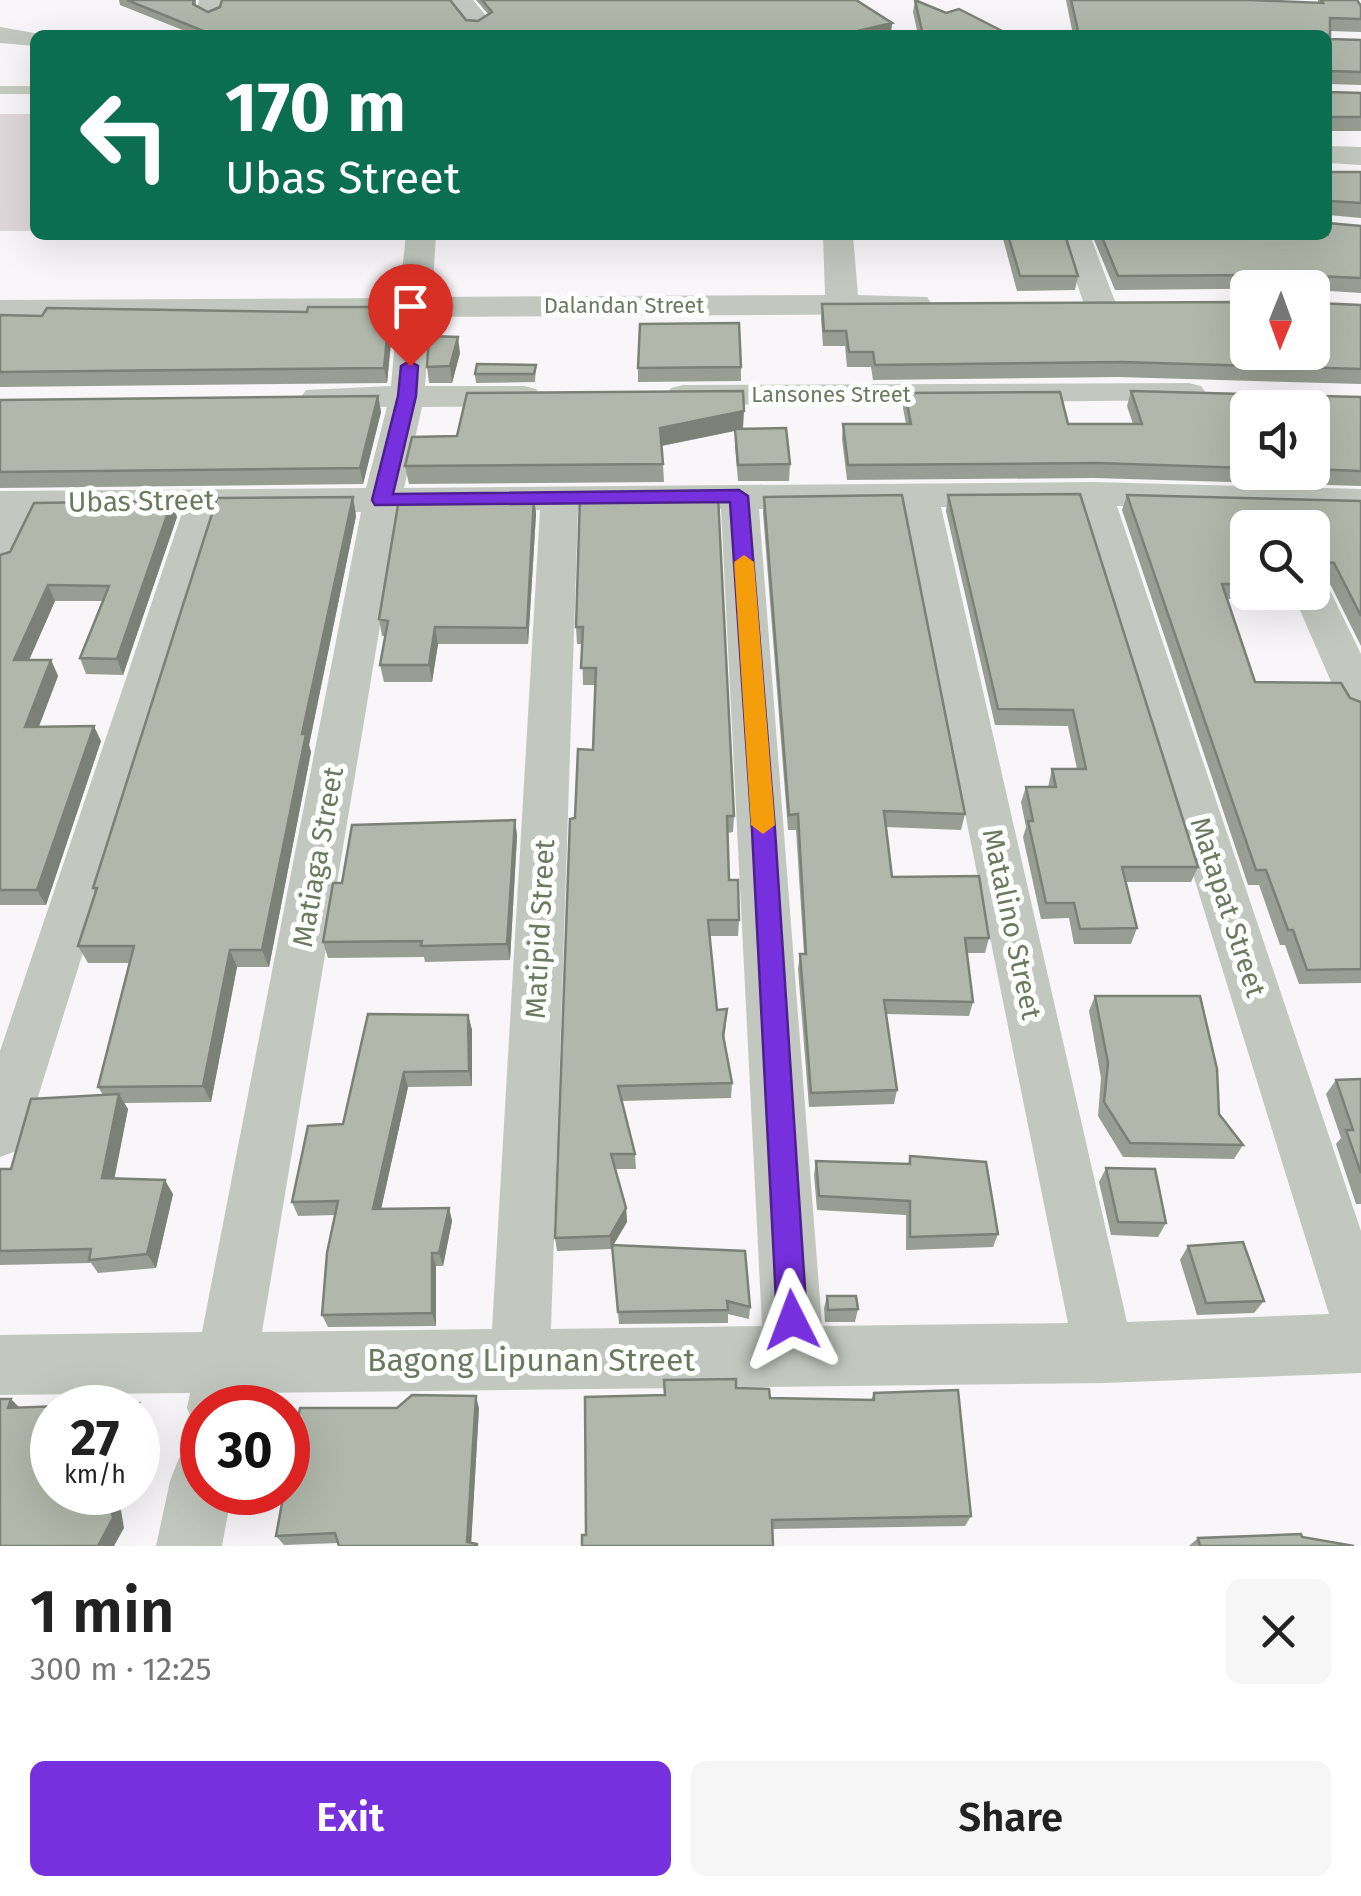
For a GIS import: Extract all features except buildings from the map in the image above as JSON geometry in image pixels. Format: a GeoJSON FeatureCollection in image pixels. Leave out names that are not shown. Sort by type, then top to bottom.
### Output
{"type":"FeatureCollection","features":[{"type":"Feature","properties":{"kind":"street"},"geometry":{"type":"LineString","coordinates":[[0,35],[30,38]]}},
{"type":"Feature","properties":{"kind":"street"},"geometry":{"type":"LineString","coordinates":[[1332,155],[1361,156]]}},
{"type":"Feature","properties":{"kind":"street","name":"Matiaga Street"},"geometry":{"type":"LineString","coordinates":[[223,1385],[382,500],[407,396],[422,240]]}},
{"type":"Feature","properties":{"kind":"street"},"geometry":{"type":"LineString","coordinates":[[838,240],[842,304]]}},
{"type":"Feature","properties":{"kind":"street"},"geometry":{"type":"LineString","coordinates":[[1077,240],[1100,304]]}},
{"type":"Feature","properties":{"kind":"street","name":"Dalandan Street"},"geometry":{"type":"LineString","coordinates":[[0,310],[941,304]]}},
{"type":"Feature","properties":{"kind":"street"},"geometry":{"type":"LineString","coordinates":[[1060,304],[1137,304]]}},
{"type":"Feature","properties":{"kind":"street","name":"Lansones Street"},"geometry":{"type":"LineString","coordinates":[[642,395],[1229,394]]}},
{"type":"Feature","properties":{"kind":"street"},"geometry":{"type":"LineString","coordinates":[[290,398],[564,395]]}},
{"type":"Feature","properties":{"kind":"street","name":"Ubas Street"},"geometry":{"type":"LineString","coordinates":[[12,503],[1094,494],[1255,510]]}},
{"type":"Feature","properties":{"kind":"street","name":"Matapat Street"},"geometry":{"type":"LineString","coordinates":[[1094,494],[1361,1320]]}},
{"type":"Feature","properties":{"kind":"street"},"geometry":{"type":"LineString","coordinates":[[739,496],[764,830],[794,1357]]}},
{"type":"Feature","properties":{"kind":"street","name":"Matalino Street"},"geometry":{"type":"LineString","coordinates":[[919,496],[1104,1353]]}},
{"type":"Feature","properties":{"kind":"street","name":"Matipid Street"},"geometry":{"type":"LineString","coordinates":[[520,1361],[560,497]]}},
{"type":"Feature","properties":{"kind":"street"},"geometry":{"type":"LineString","coordinates":[[0,1132],[205,500]]}},
{"type":"Feature","properties":{"kind":"street","name":"Ubas Street"},"geometry":{"type":"LineString","coordinates":[[1291,510],[1361,501]]}},
{"type":"Feature","properties":{"kind":"street"},"geometry":{"type":"LineString","coordinates":[[0,557],[12,503]]}},
{"type":"Feature","properties":{"kind":"street"},"geometry":{"type":"LineString","coordinates":[[1320,610],[1361,700]]}},
{"type":"Feature","properties":{"kind":"street","name":"Bagong Lipunan Street"},"geometry":{"type":"LineString","coordinates":[[0,1366],[223,1385],[520,1361],[1104,1353],[1361,1343]]}},
{"type":"Feature","properties":{"kind":"street"},"geometry":{"type":"LineString","coordinates":[[189,1546],[195,1515]]}},
{"type":"Feature","properties":{"kind":"shaded area"},"geometry":{"type":"Polygon","coordinates":[[[0,114],[30,114],[30,231],[0,231],[0,114]]]}},
{"type":"Feature","properties":{"kind":"waterway"},"geometry":{"type":"LineString","coordinates":[[0,90],[30,90]]}},
{"type":"Feature","properties":{"kind":"slow traffic"},"geometry":{"type":"LineString","coordinates":[[744,562],[763,825]]}},
{"type":"Feature","properties":{"kind":"route"},"geometry":{"type":"LineString","coordinates":[[410,366],[407,396],[382,500],[739,496],[764,830],[792,1320]]}}]}
